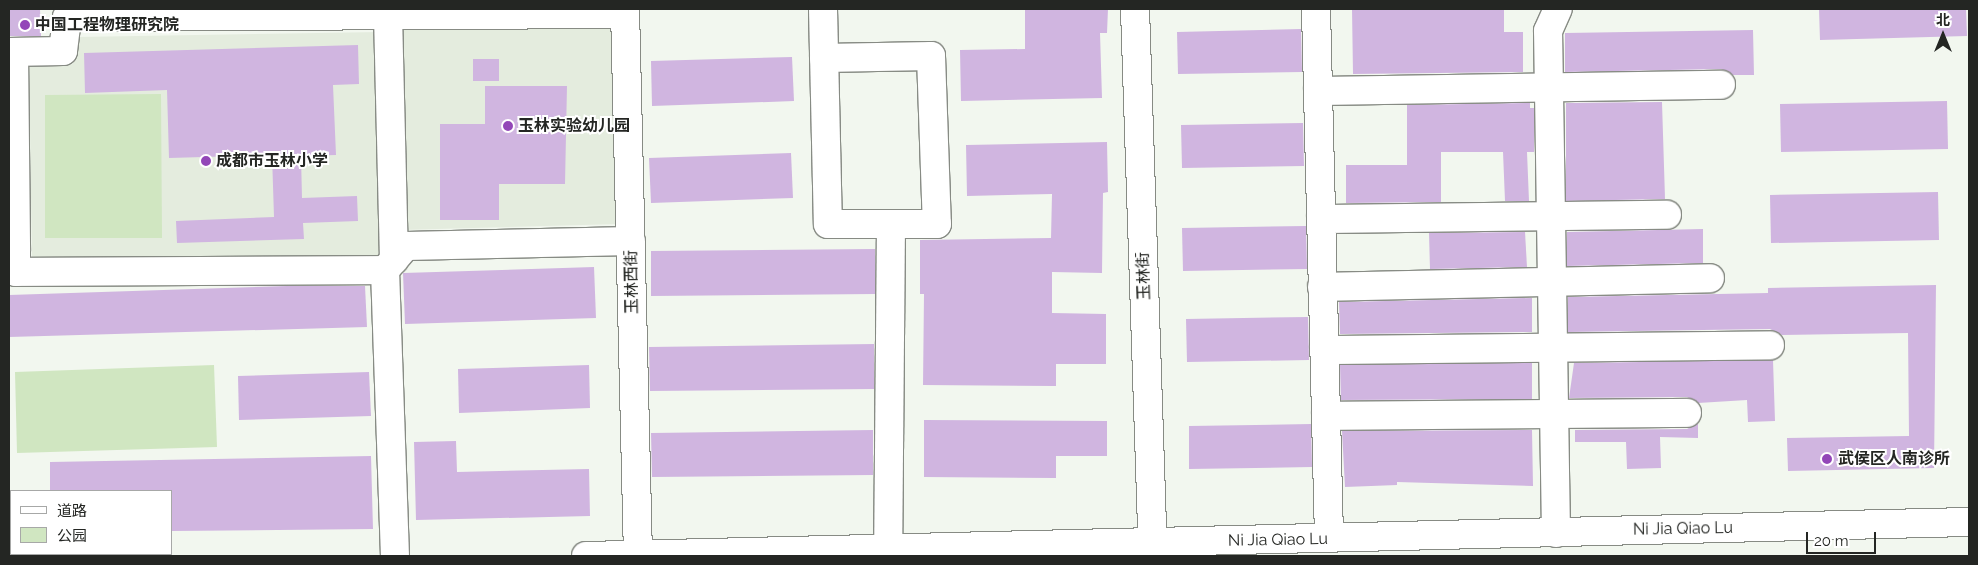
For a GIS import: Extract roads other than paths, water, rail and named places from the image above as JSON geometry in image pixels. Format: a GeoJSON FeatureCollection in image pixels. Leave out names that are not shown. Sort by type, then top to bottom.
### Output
{"type":"FeatureCollection","features":[{"type":"Feature","properties":{"kind":"street"},"geometry":{"type":"LineString","coordinates":[[823,9],[824,58],[828,224],[937,224],[931,56],[824,58]]}},
{"type":"Feature","properties":{"kind":"street","name":"玉林街"},"geometry":{"type":"LineString","coordinates":[[1135,9],[1152,549]]}},
{"type":"Feature","properties":{"kind":"street"},"geometry":{"type":"LineString","coordinates":[[1316,9],[1329,538]]}},
{"type":"Feature","properties":{"kind":"street"},"geometry":{"type":"LineString","coordinates":[[1556,533],[1548,31],[1558,9]]}},
{"type":"Feature","properties":{"kind":"street"},"geometry":{"type":"LineString","coordinates":[[625,12],[388,15],[67,13],[63,51],[12,52],[12,251],[16,272],[390,265],[406,246],[631,241]]}},
{"type":"Feature","properties":{"kind":"street","name":"玉林西街"},"geometry":{"type":"LineString","coordinates":[[625,12],[638,555]]}},
{"type":"Feature","properties":{"kind":"street"},"geometry":{"type":"LineString","coordinates":[[388,15],[390,265],[396,556]]}},
{"type":"Feature","properties":{"kind":"street"},"geometry":{"type":"LineString","coordinates":[[1318,91],[1721,85]]}},
{"type":"Feature","properties":{"kind":"street"},"geometry":{"type":"LineString","coordinates":[[1321,219],[1667,215]]}},
{"type":"Feature","properties":{"kind":"street"},"geometry":{"type":"LineString","coordinates":[[888,549],[891,224]]}},
{"type":"Feature","properties":{"kind":"street"},"geometry":{"type":"LineString","coordinates":[[1322,287],[1710,278]]}},
{"type":"Feature","properties":{"kind":"street"},"geometry":{"type":"LineString","coordinates":[[1324,350],[1770,345]]}},
{"type":"Feature","properties":{"kind":"street"},"geometry":{"type":"LineString","coordinates":[[1326,416],[1687,413]]}},
{"type":"Feature","properties":{"kind":"street","name":"Ni Jia Qiao Lu"},"geometry":{"type":"LineString","coordinates":[[586,556],[888,549],[1152,549],[1329,538],[1969,522]]}},
{"type":"Feature","properties":{"kind":"place","name":"中国工程物理研究院"},"geometry":{"type":"Point","coordinates":[25,25]}},
{"type":"Feature","properties":{"kind":"place","name":"玉林实验幼儿园"},"geometry":{"type":"Point","coordinates":[508,126]}},
{"type":"Feature","properties":{"kind":"place","name":"成都市玉林小学"},"geometry":{"type":"Point","coordinates":[206,161]}},
{"type":"Feature","properties":{"kind":"place","name":"武侯区人南诊所"},"geometry":{"type":"Point","coordinates":[1827,459]}}]}
